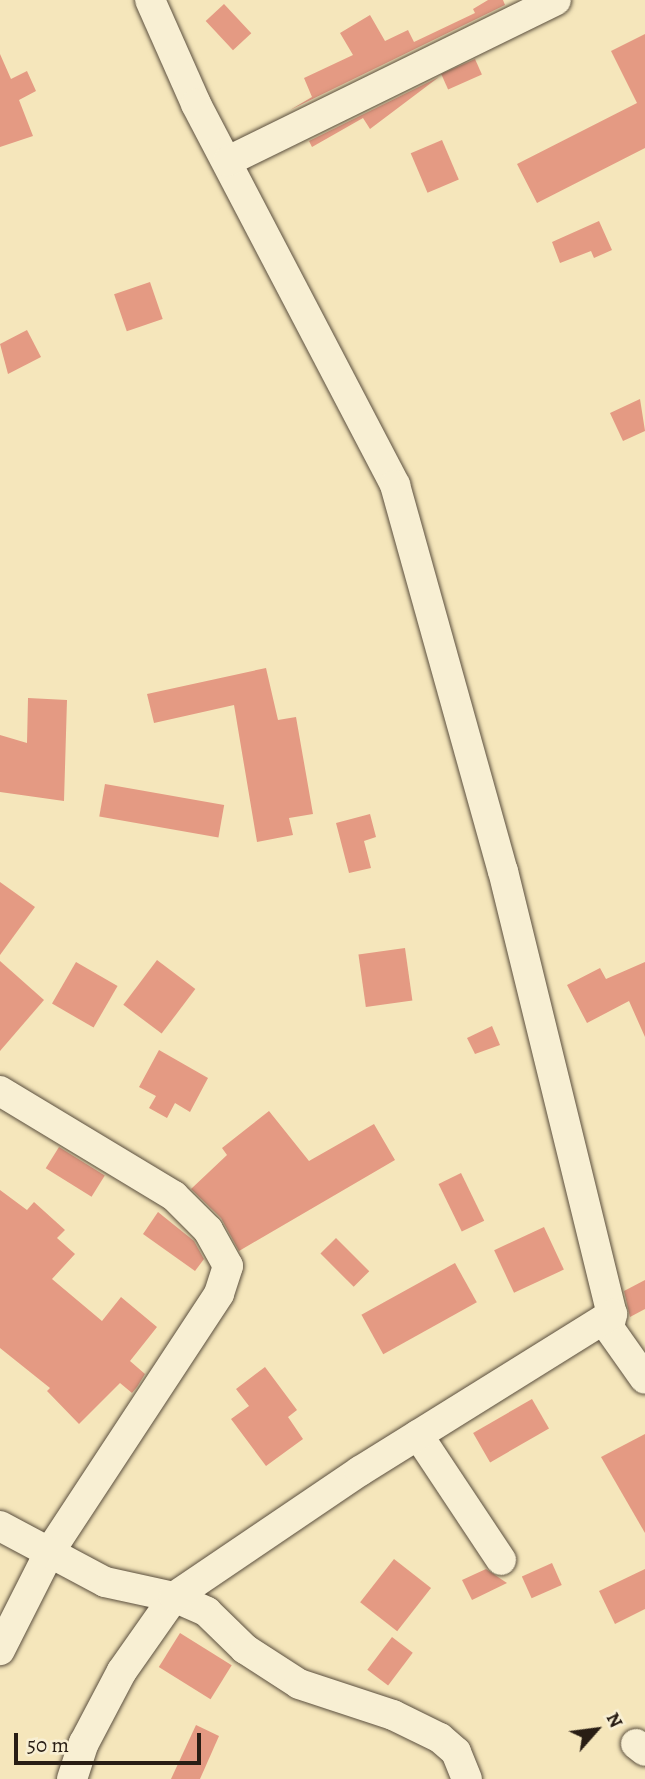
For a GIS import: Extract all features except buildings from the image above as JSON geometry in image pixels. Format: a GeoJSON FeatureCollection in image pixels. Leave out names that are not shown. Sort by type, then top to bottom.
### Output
{"type":"FeatureCollection","features":[{"type":"Feature","properties":{"kind":"street"},"geometry":{"type":"LineString","coordinates":[[150,0],[228,161],[395,485],[503,871],[612,1314],[609,1328],[645,1379]]}},
{"type":"Feature","properties":{"kind":"street"},"geometry":{"type":"LineString","coordinates":[[228,161],[556,0]]}},
{"type":"Feature","properties":{"kind":"street"},"geometry":{"type":"LineString","coordinates":[[0,1091],[174,1196],[208,1230],[228,1266],[219,1294],[49,1553],[0,1650]]}},
{"type":"Feature","properties":{"kind":"street"},"geometry":{"type":"LineString","coordinates":[[72,1779],[84,1743],[122,1671],[174,1597],[418,1435],[612,1314]]}},
{"type":"Feature","properties":{"kind":"street"},"geometry":{"type":"LineString","coordinates":[[418,1435],[501,1560]]}},
{"type":"Feature","properties":{"kind":"street"},"geometry":{"type":"LineString","coordinates":[[0,1526],[105,1582],[174,1597],[207,1612],[246,1649],[299,1684],[393,1715],[440,1738],[456,1752],[467,1779]]}}]}
